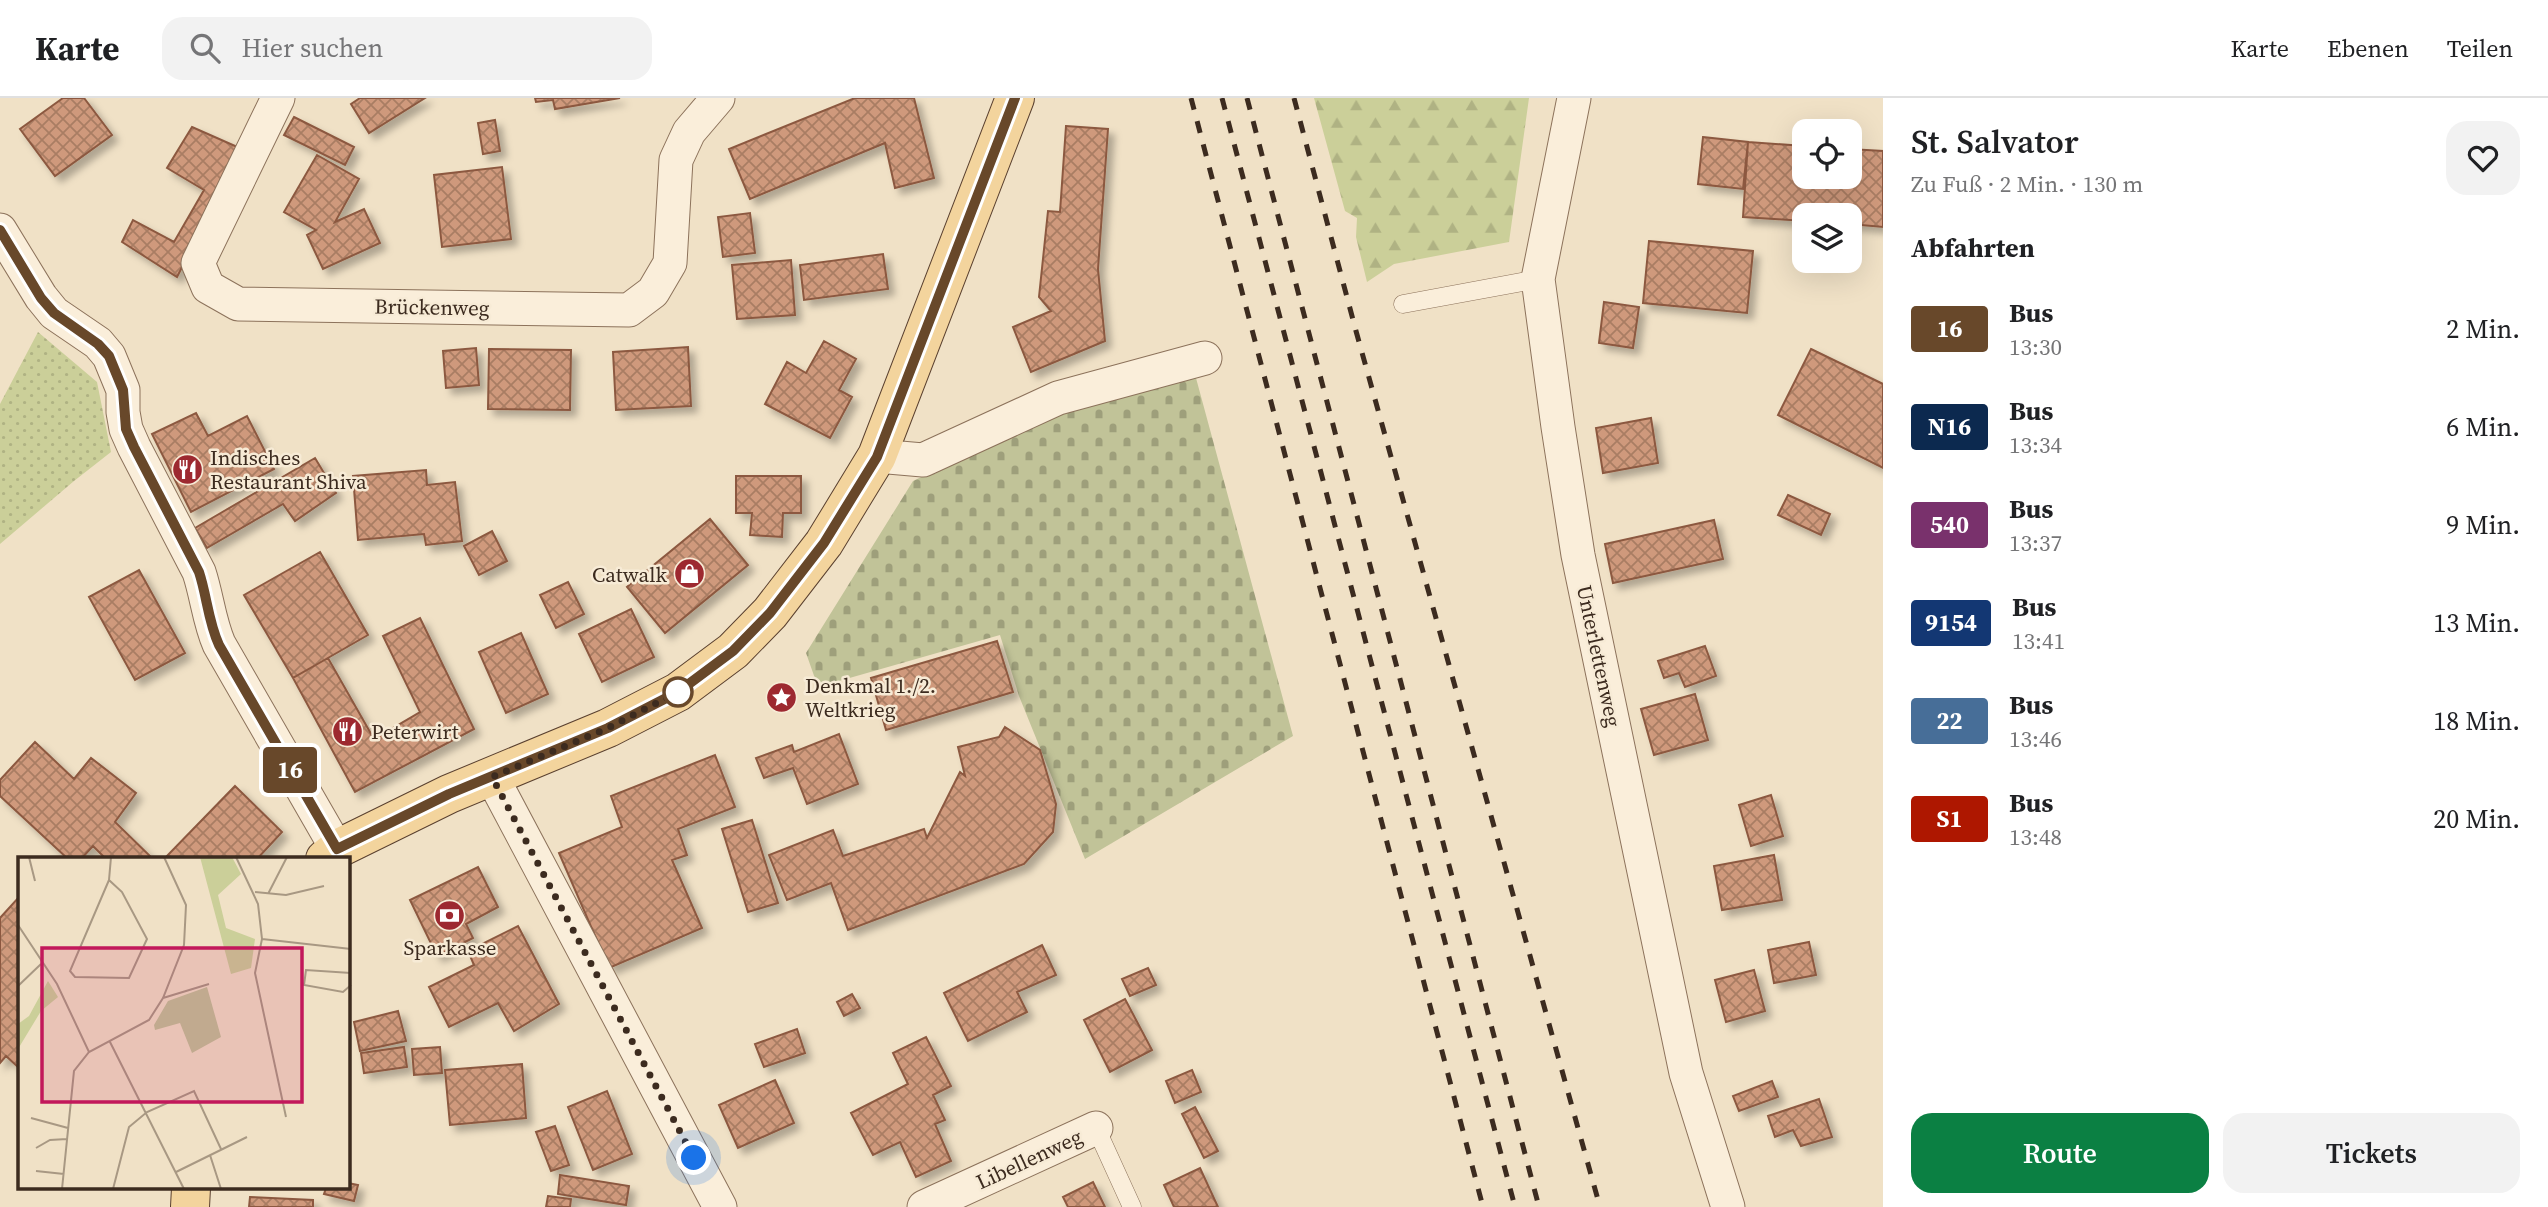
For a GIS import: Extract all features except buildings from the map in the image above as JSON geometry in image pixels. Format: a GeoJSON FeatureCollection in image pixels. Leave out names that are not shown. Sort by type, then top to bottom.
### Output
{"type":"FeatureCollection","features":[{"type":"Feature","properties":{"kind":"main road"},"geometry":{"type":"LineString","coordinates":[[331,854],[449,794],[608,728],[678,692],[733,651],[770,613],[824,543],[877,457],[1015,98]]}},
{"type":"Feature","properties":{"kind":"street","name":"Brückenweg"},"geometry":{"type":"LineString","coordinates":[[278,98],[198,263],[208,287],[238,304],[629,310],[653,292],[670,263],[676,160],[690,132],[718,98]]}},
{"type":"Feature","properties":{"kind":"street","name":"Unterlettenweg"},"geometry":{"type":"LineString","coordinates":[[1574,98],[1538,279],[1578,555],[1686,1073],[1728,1207]]}},
{"type":"Feature","properties":{"kind":"street"},"geometry":{"type":"LineString","coordinates":[[0,230],[41,298],[54,313],[98,344],[109,356],[123,390],[126,429],[199,572],[212,631],[331,854]]}},
{"type":"Feature","properties":{"kind":"street"},"geometry":{"type":"LineString","coordinates":[[877,457],[923,460],[1058,398],[1205,358]]}},
{"type":"Feature","properties":{"kind":"street"},"geometry":{"type":"LineString","coordinates":[[492,777],[720,1207]]}},
{"type":"Feature","properties":{"kind":"street","name":"Libellenweg"},"geometry":{"type":"LineString","coordinates":[[924,1207],[1096,1128]]}},
{"type":"Feature","properties":{"kind":"lane"},"geometry":{"type":"LineString","coordinates":[[1403,304],[1538,279]]}},
{"type":"Feature","properties":{"kind":"lane"},"geometry":{"type":"LineString","coordinates":[[1096,1128],[1132,1207]]}},
{"type":"Feature","properties":{"kind":"green space"},"geometry":{"type":"Polygon","coordinates":[[[1314,98],[1529,98],[1509,242],[1394,264],[1367,282],[1356,237],[1357,218],[1345,211],[1314,98]]]}},
{"type":"Feature","properties":{"kind":"green space"},"geometry":{"type":"Polygon","coordinates":[[[38,332],[97,382],[111,452],[0,544],[0,404],[38,332]]]}},
{"type":"Feature","properties":{"kind":"green space"},"geometry":{"type":"Polygon","coordinates":[[[1196,378],[1293,736],[1085,859],[1019,696],[1000,635],[818,687],[806,653],[913,481],[1064,407],[1196,378]]]}},
{"type":"Feature","properties":{"kind":"railway"},"geometry":{"type":"LineString","coordinates":[[1191,98],[1483,1207]]}},
{"type":"Feature","properties":{"kind":"railway"},"geometry":{"type":"LineString","coordinates":[[1222,98],[1515,1207]]}},
{"type":"Feature","properties":{"kind":"railway"},"geometry":{"type":"LineString","coordinates":[[1247,98],[1539,1207]]}},
{"type":"Feature","properties":{"kind":"railway"},"geometry":{"type":"LineString","coordinates":[[1294,98],[1356,331],[1600,1207]]}},
{"type":"Feature","properties":{"kind":"bus line","name":"16"},"geometry":{"type":"LineString","coordinates":[[0,230],[41,298],[66,323],[98,344],[118,372],[123,390],[126,429],[199,572],[212,631],[337,849],[449,794],[608,728],[678,692],[733,651],[770,613],[824,543],[877,457],[1015,98]]}},
{"type":"Feature","properties":{"kind":"place","name":"Indisches Restaurant Shiva"},"geometry":{"type":"Point","coordinates":[187,469]}},
{"type":"Feature","properties":{"kind":"place","name":"Catwalk"},"geometry":{"type":"Point","coordinates":[690,574]}},
{"type":"Feature","properties":{"kind":"place","name":"Denkmal 1./2. Weltkrieg"},"geometry":{"type":"Point","coordinates":[782,697]}},
{"type":"Feature","properties":{"kind":"place","name":"Peterwirt"},"geometry":{"type":"Point","coordinates":[348,731]}},
{"type":"Feature","properties":{"kind":"place","name":"Sparkasse"},"geometry":{"type":"Point","coordinates":[450,915]}},
{"type":"Feature","properties":{"kind":"route"},"geometry":{"type":"LineString","coordinates":[[678,692],[608,728],[492,777],[694,1158]]}}]}
